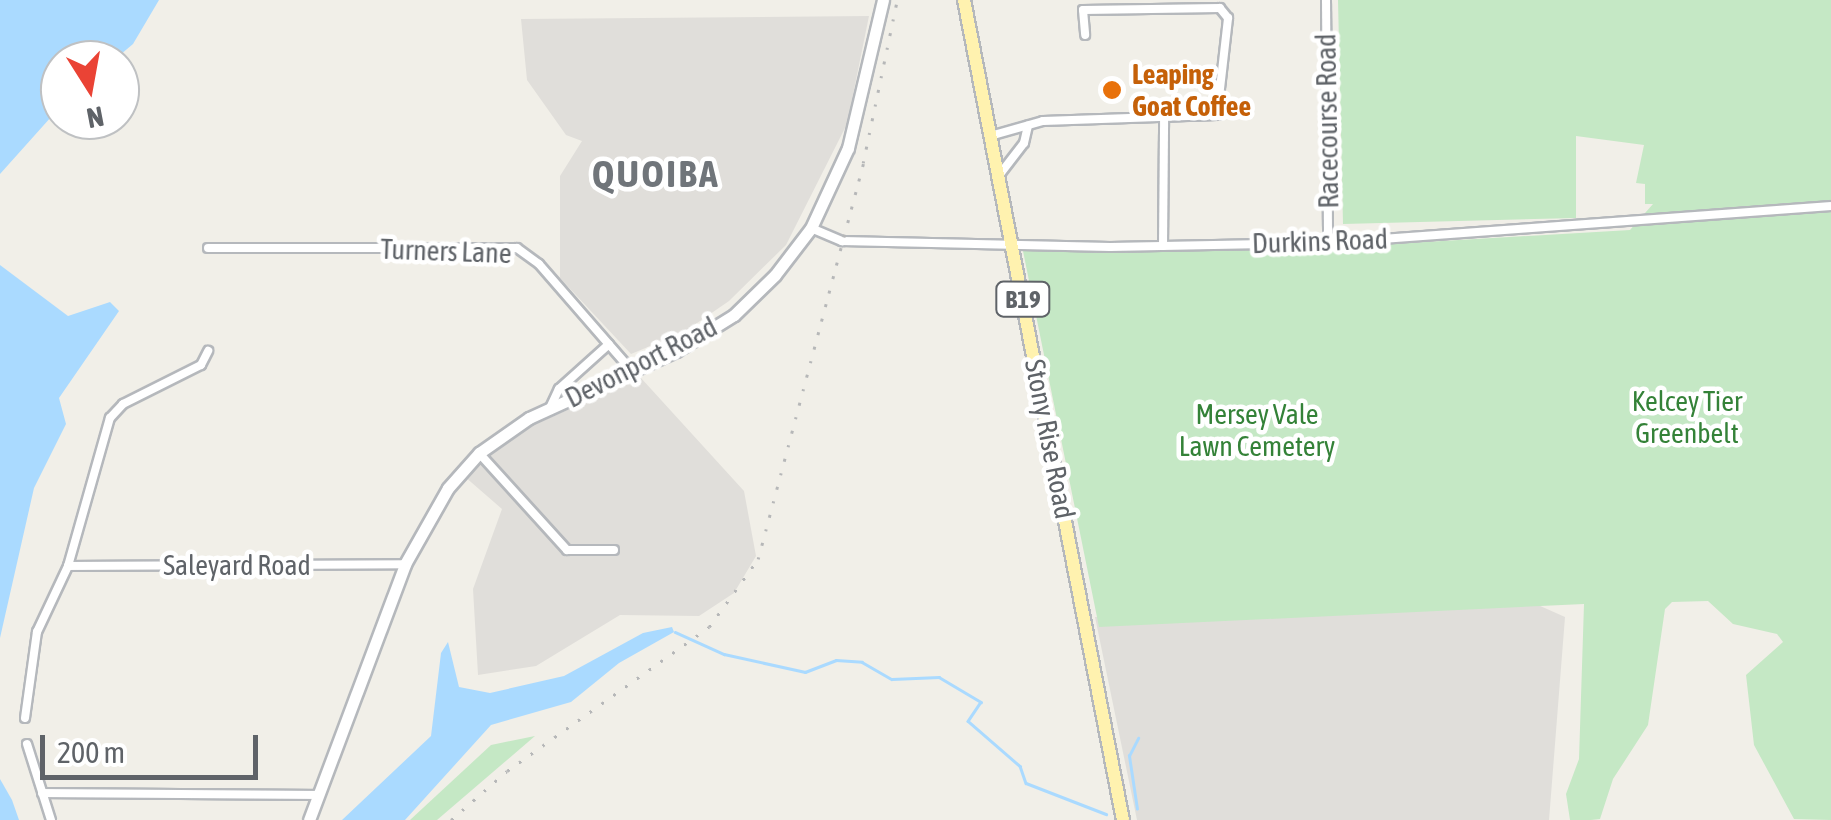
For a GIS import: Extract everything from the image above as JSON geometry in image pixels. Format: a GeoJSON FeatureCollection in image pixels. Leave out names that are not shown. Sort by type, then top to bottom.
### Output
{"type":"FeatureCollection","features":[{"type":"Feature","properties":{"kind":"main road","name":"Devonport Road"},"geometry":{"type":"LineString","coordinates":[[309,820],[406,564],[448,488],[479,453],[550,408],[734,315],[811,228],[848,148],[883,0]]}},
{"type":"Feature","properties":{"kind":"main road","name":"Stony Rise Road"},"geometry":{"type":"LineString","coordinates":[[964,0],[1123,820]]}},
{"type":"Feature","properties":{"kind":"street","name":"Racecourse Road"},"geometry":{"type":"LineString","coordinates":[[1326,0],[1328,242]]}},
{"type":"Feature","properties":{"kind":"street"},"geometry":{"type":"LineString","coordinates":[[990,136],[1028,125],[1217,115],[1228,18],[1220,8],[1083,10],[1085,35]]}},
{"type":"Feature","properties":{"kind":"street"},"geometry":{"type":"LineString","coordinates":[[1163,246],[1164,119]]}},
{"type":"Feature","properties":{"kind":"street"},"geometry":{"type":"LineString","coordinates":[[998,178],[1024,143],[1028,125]]}},
{"type":"Feature","properties":{"kind":"street","name":"Durkins Road"},"geometry":{"type":"LineString","coordinates":[[811,228],[842,241],[1163,246],[1328,242],[1831,206]]}},
{"type":"Feature","properties":{"kind":"street","name":"Turners Lane"},"geometry":{"type":"LineString","coordinates":[[208,248],[516,248],[539,264],[631,370]]}},
{"type":"Feature","properties":{"kind":"street","name":"Devonport Road"},"geometry":{"type":"LineString","coordinates":[[550,408],[559,389],[609,344]]}},
{"type":"Feature","properties":{"kind":"street"},"geometry":{"type":"LineString","coordinates":[[26,718],[37,632],[68,566],[110,418],[122,404],[201,364],[208,350]]}},
{"type":"Feature","properties":{"kind":"street"},"geometry":{"type":"LineString","coordinates":[[479,453],[568,550],[614,550]]}},
{"type":"Feature","properties":{"kind":"street","name":"Saleyard Road"},"geometry":{"type":"LineString","coordinates":[[68,566],[406,564]]}},
{"type":"Feature","properties":{"kind":"street"},"geometry":{"type":"LineString","coordinates":[[28,744],[51,820]]}},
{"type":"Feature","properties":{"kind":"street"},"geometry":{"type":"LineString","coordinates":[[42,793],[319,795]]}},
{"type":"Feature","properties":{"kind":"shaded area"},"geometry":{"type":"Polygon","coordinates":[[[869,16],[847,124],[786,245],[729,301],[684,332],[631,354],[560,278],[560,176],[582,141],[566,135],[527,80],[521,19],[869,16]]]}},
{"type":"Feature","properties":{"kind":"shaded area"},"geometry":{"type":"Polygon","coordinates":[[[641,378],[744,491],[756,556],[734,593],[699,616],[620,615],[536,666],[478,675],[473,589],[502,509],[464,476],[508,436],[641,378]]]}},
{"type":"Feature","properties":{"kind":"shaded area"},"geometry":{"type":"Polygon","coordinates":[[[1538,605],[1565,617],[1549,820],[1137,820],[1095,617],[1538,605]]]}},
{"type":"Feature","properties":{"kind":"green space"},"geometry":{"type":"Polygon","coordinates":[[[1338,0],[1831,0],[1831,820],[1794,819],[1754,745],[1746,675],[1783,642],[1777,634],[1733,624],[1708,601],[1672,602],[1665,609],[1648,725],[1613,779],[1600,819],[1591,820],[1570,820],[1566,794],[1579,759],[1584,604],[1099,627],[1023,251],[1341,247],[1630,230],[1653,204],[1645,204],[1645,184],[1636,183],[1644,145],[1576,136],[1576,218],[1343,224],[1338,0]]]}},
{"type":"Feature","properties":{"kind":"green space"},"geometry":{"type":"Polygon","coordinates":[[[535,736],[437,820],[410,820],[491,745],[535,736]]]}},
{"type":"Feature","properties":{"kind":"water"},"geometry":{"type":"Polygon","coordinates":[[[0,0],[159,0],[135,40],[40,40],[40,129],[0,174],[0,0]]]}},
{"type":"Feature","properties":{"kind":"water"},"geometry":{"type":"Polygon","coordinates":[[[0,265],[68,316],[110,302],[119,311],[59,398],[66,424],[34,488],[0,638],[0,265]]]}},
{"type":"Feature","properties":{"kind":"water"},"geometry":{"type":"Polygon","coordinates":[[[672,627],[674,632],[619,663],[571,702],[491,725],[405,820],[342,820],[431,736],[441,653],[448,642],[459,687],[490,693],[564,676],[643,633],[672,627]]]}},
{"type":"Feature","properties":{"kind":"water"},"geometry":{"type":"Polygon","coordinates":[[[0,779],[12,800],[19,820],[0,820],[0,779]]]}},
{"type":"Feature","properties":{"kind":"waterway"},"geometry":{"type":"LineString","coordinates":[[675,632],[724,654],[805,672],[836,660],[862,662],[892,679],[939,677],[981,702],[968,721],[1020,766],[1026,783],[1106,814]]}},
{"type":"Feature","properties":{"kind":"waterway"},"geometry":{"type":"LineString","coordinates":[[1137,809],[1129,756],[1138,738]]}},
{"type":"Feature","properties":{"kind":"railway"},"geometry":{"type":"LineString","coordinates":[[451,820],[507,771],[709,627],[758,559],[863,163],[897,0]]}},
{"type":"Feature","properties":{"kind":"place","name":"Leaping Goat Coffee"},"geometry":{"type":"Point","coordinates":[1112,90]}},
{"type":"Feature","properties":{"kind":"district","name":"QUOIBA"},"geometry":{"type":"Point","coordinates":[656,174]}},
{"type":"Feature","properties":{"kind":"park label","name":"Kelcey Tier Greenbelt"},"geometry":{"type":"Point","coordinates":[1687,417]}},
{"type":"Feature","properties":{"kind":"park label","name":"Mersey Vale Lawn Cemetery"},"geometry":{"type":"Point","coordinates":[1257,430]}}]}
